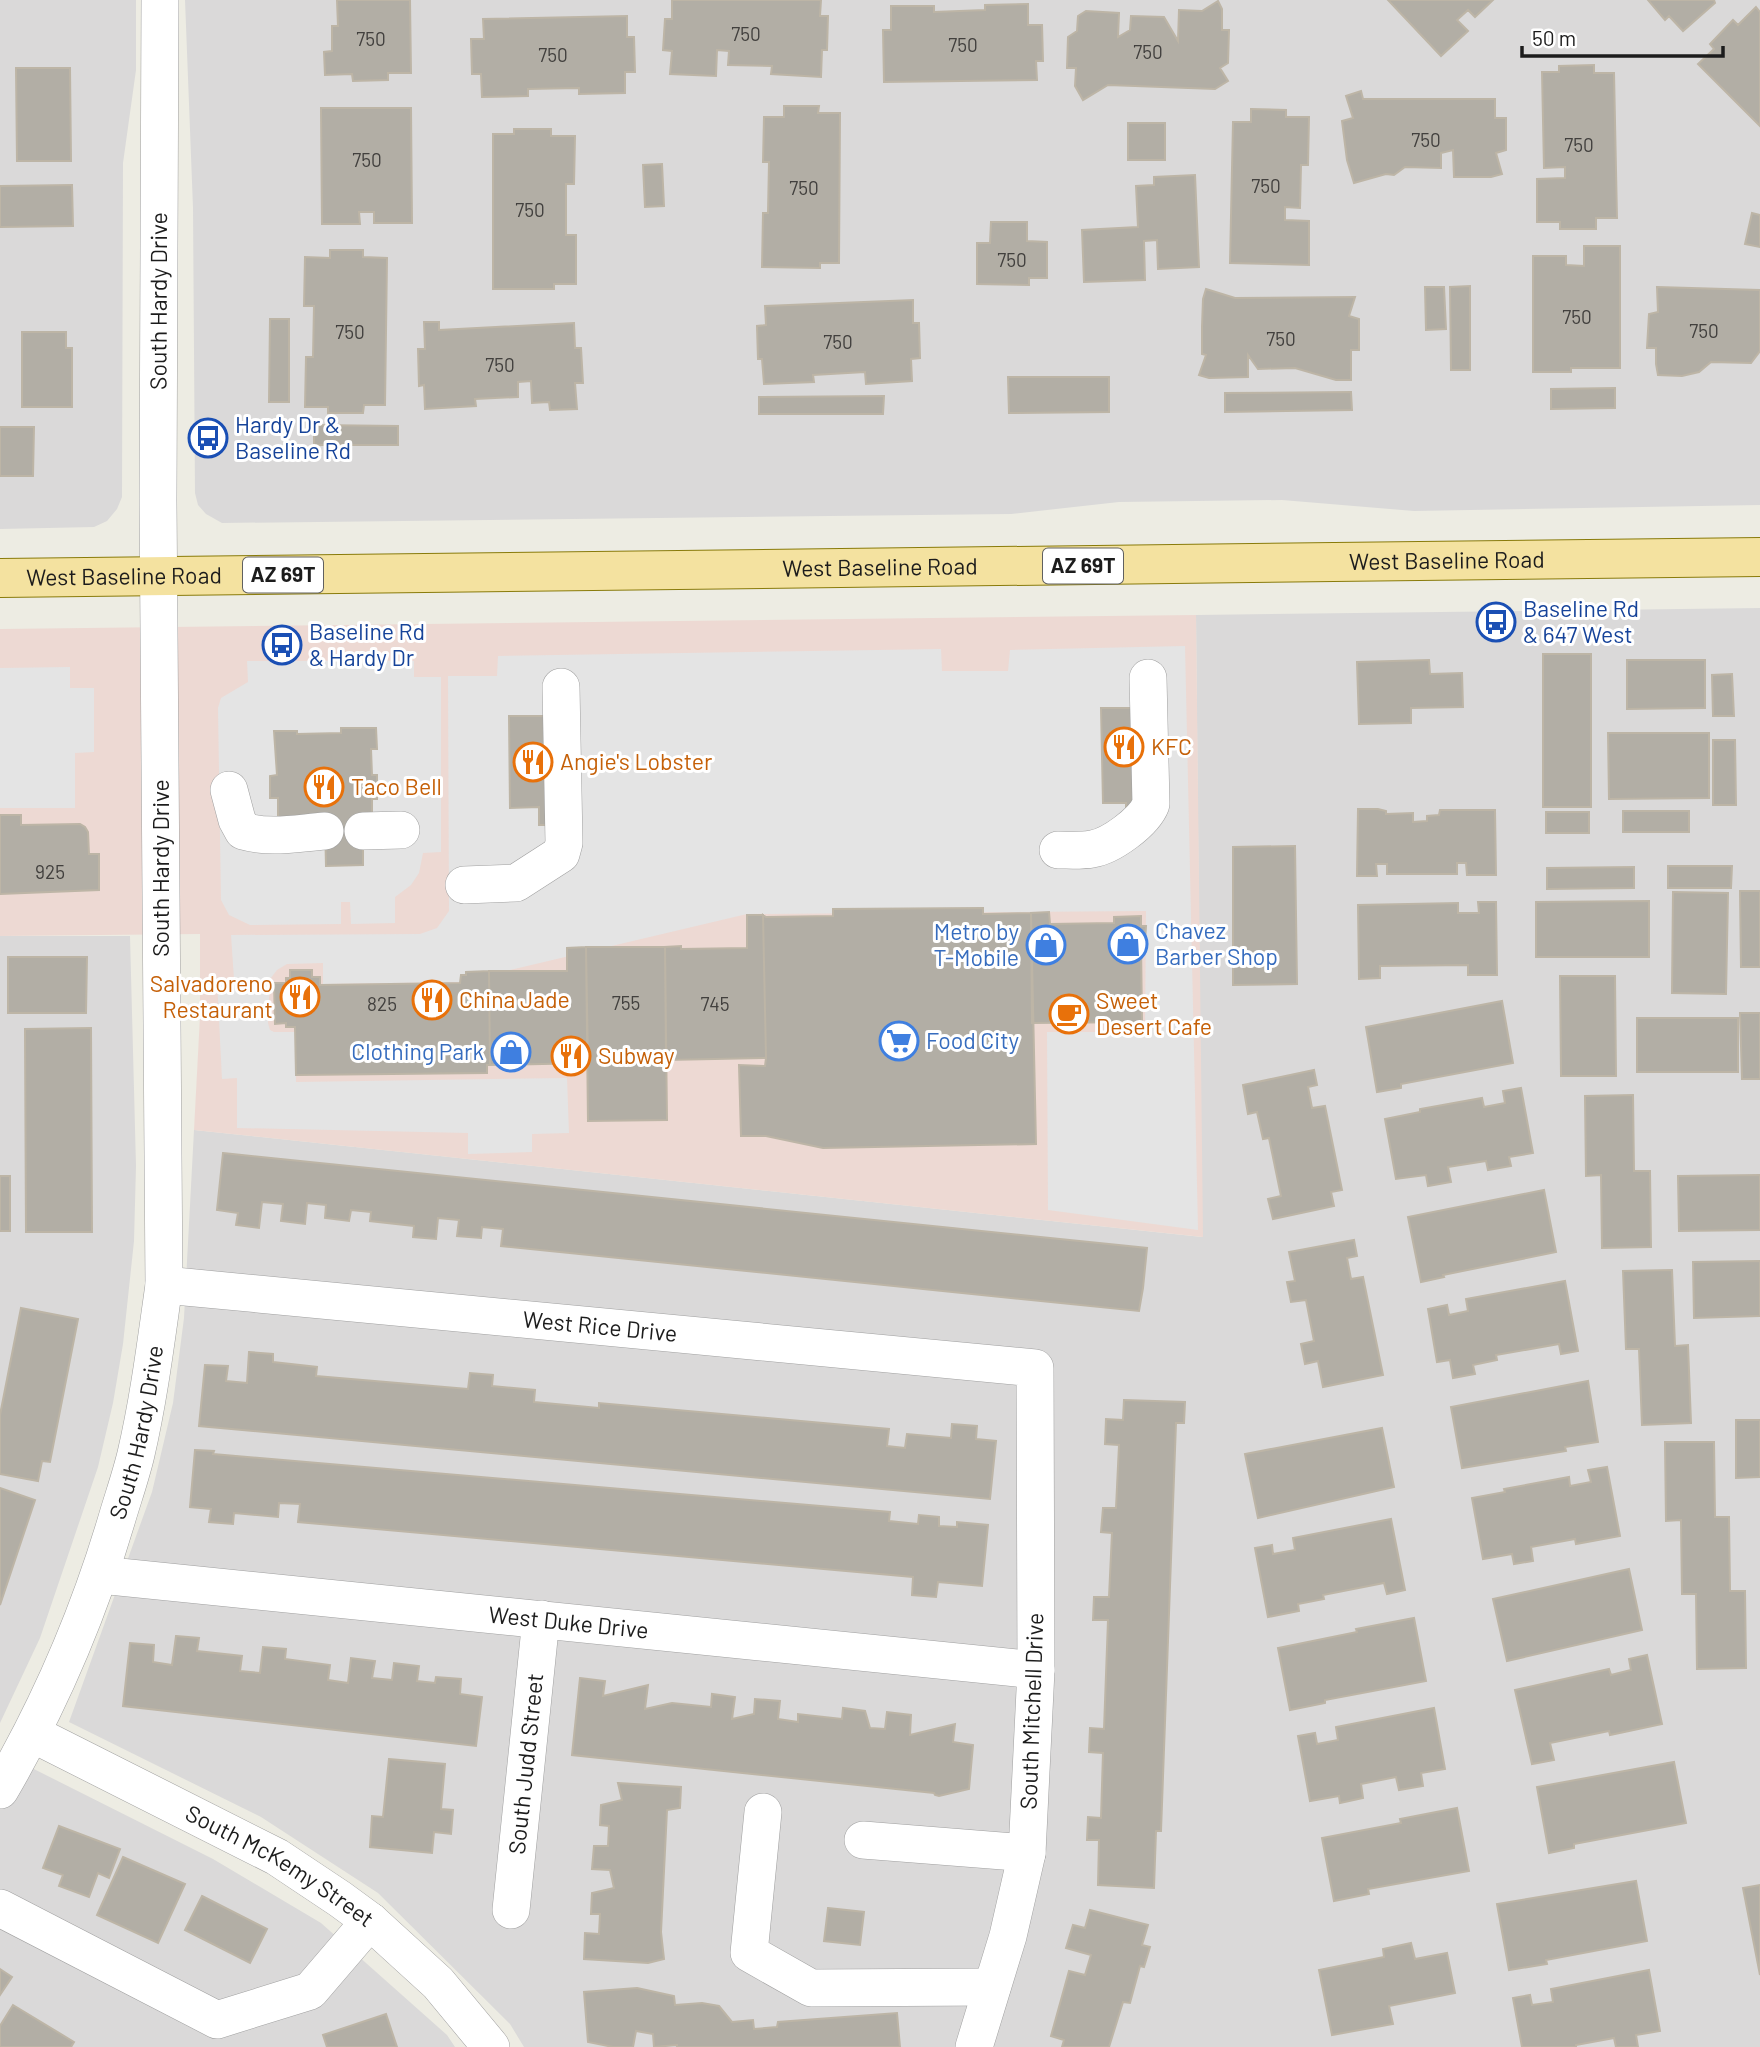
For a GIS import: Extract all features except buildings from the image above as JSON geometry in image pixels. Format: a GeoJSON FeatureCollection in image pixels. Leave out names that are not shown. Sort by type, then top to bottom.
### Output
{"type":"FeatureCollection","features":[{"type":"Feature","properties":{"kind":"main road","name":"West Baseline Road"},"geometry":{"type":"LineString","coordinates":[[0,578],[1760,557]]}},
{"type":"Feature","properties":{"kind":"street","name":"South Hardy Drive"},"geometry":{"type":"LineString","coordinates":[[0,1790],[33,1734],[73,1647],[100,1575],[136,1455],[152,1371],[164,1285],[159,576],[160,0]]}},
{"type":"Feature","properties":{"kind":"street"},"geometry":{"type":"LineString","coordinates":[[1058,850],[1102,846],[1147,815],[1151,804],[1148,678]]}},
{"type":"Feature","properties":{"kind":"street"},"geometry":{"type":"LineString","coordinates":[[464,885],[516,883],[561,854],[564,843],[561,687]]}},
{"type":"Feature","properties":{"kind":"street"},"geometry":{"type":"LineString","coordinates":[[229,790],[237,820],[243,831],[260,836],[325,831]]}},
{"type":"Feature","properties":{"kind":"street"},"geometry":{"type":"LineString","coordinates":[[363,831],[401,830]]}},
{"type":"Feature","properties":{"kind":"street","name":"West Rice Drive"},"geometry":{"type":"LineString","coordinates":[[164,1285],[1035,1368]]}},
{"type":"Feature","properties":{"kind":"street","name":"South Mitchell Drive"},"geometry":{"type":"LineString","coordinates":[[974,2047],[1008,1936],[1027,1853],[1036,1670],[1035,1368]]}},
{"type":"Feature","properties":{"kind":"street","name":"West Duke Drive"},"geometry":{"type":"LineString","coordinates":[[100,1575],[1036,1670]]}},
{"type":"Feature","properties":{"kind":"street","name":"South Judd Street"},"geometry":{"type":"LineString","coordinates":[[511,1910],[541,1619]]}},
{"type":"Feature","properties":{"kind":"street","name":"South McKemy Street"},"geometry":{"type":"LineString","coordinates":[[33,1734],[277,1857],[370,1921],[438,1983],[491,2047]]}},
{"type":"Feature","properties":{"kind":"street"},"geometry":{"type":"LineString","coordinates":[[763,1812],[748,1953],[811,1988],[992,1987]]}},
{"type":"Feature","properties":{"kind":"street"},"geometry":{"type":"LineString","coordinates":[[863,1840],[1027,1853]]}},
{"type":"Feature","properties":{"kind":"street"},"geometry":{"type":"LineString","coordinates":[[0,1908],[217,2020],[310,1991],[370,1921]]}},
{"type":"Feature","properties":{"kind":"shaded area"},"geometry":{"type":"Polygon","coordinates":[[[0,0],[136,0],[136,70],[123,163],[122,497],[117,509],[107,521],[94,527],[0,529],[0,0]]]}},
{"type":"Feature","properties":{"kind":"shaded area"},"geometry":{"type":"Polygon","coordinates":[[[185,0],[1760,0],[1760,505],[1414,511],[1282,500],[1119,502],[1011,514],[222,523],[206,514],[198,505],[195,493],[193,208],[185,0]]]}},
{"type":"Feature","properties":{"kind":"shaded area"},"geometry":{"type":"Polygon","coordinates":[[[1760,608],[1760,2047],[524,2047],[510,2024],[378,1893],[261,1817],[69,1722],[152,1492],[173,1403],[184,1318],[194,1130],[1202,1237],[1196,615],[1760,608]]]}},
{"type":"Feature","properties":{"kind":"shaded area"},"geometry":{"type":"Polygon","coordinates":[[[1196,615],[1203,1237],[194,1130],[200,1016],[200,934],[0,936],[0,629],[1196,615]]]}},
{"type":"Feature","properties":{"kind":"shaded area"},"geometry":{"type":"Polygon","coordinates":[[[1185,646],[1198,1230],[1048,1210],[1047,1032],[1145,1032],[1146,911],[747,914],[459,982],[323,984],[323,963],[287,964],[277,970],[270,979],[268,1023],[270,1030],[274,1032],[295,1032],[296,1082],[567,1078],[569,1133],[532,1134],[532,1152],[468,1154],[468,1133],[237,1128],[237,1078],[222,1079],[217,980],[234,979],[231,935],[420,934],[437,928],[449,911],[448,676],[497,676],[498,656],[941,649],[942,671],[1008,671],[1010,650],[1185,646]]]}},
{"type":"Feature","properties":{"kind":"shaded area"},"geometry":{"type":"Polygon","coordinates":[[[247,661],[414,661],[414,677],[441,677],[441,852],[423,853],[419,873],[411,885],[395,897],[395,923],[351,924],[350,902],[341,902],[341,924],[250,925],[229,915],[221,900],[218,708],[221,698],[248,682],[247,661]]]}},
{"type":"Feature","properties":{"kind":"shaded area"},"geometry":{"type":"Polygon","coordinates":[[[70,667],[70,688],[94,688],[94,752],[75,753],[75,808],[0,808],[0,668],[70,667]]]}},
{"type":"Feature","properties":{"kind":"shaded area"},"geometry":{"type":"Polygon","coordinates":[[[0,936],[130,936],[136,1166],[134,1241],[123,1344],[98,1467],[40,1638],[0,1723],[0,936]]]}},
{"type":"Feature","properties":{"kind":"shaded area"},"geometry":{"type":"Polygon","coordinates":[[[0,1752],[213,1859],[321,1923],[447,2035],[455,2047],[0,2047],[0,1752]]]}},
{"type":"Feature","properties":{"kind":"place","name":"Hardy Dr & Baseline Rd"},"geometry":{"type":"Point","coordinates":[208,438]}},
{"type":"Feature","properties":{"kind":"place","name":"Baseline Rd & 647 West"},"geometry":{"type":"Point","coordinates":[1496,622]}},
{"type":"Feature","properties":{"kind":"place","name":"Baseline Rd & Hardy Dr"},"geometry":{"type":"Point","coordinates":[282,645]}},
{"type":"Feature","properties":{"kind":"place","name":"KFC"},"geometry":{"type":"Point","coordinates":[1124,747]}},
{"type":"Feature","properties":{"kind":"place","name":"Angie's Lobster"},"geometry":{"type":"Point","coordinates":[533,762]}},
{"type":"Feature","properties":{"kind":"place","name":"Taco Bell"},"geometry":{"type":"Point","coordinates":[324,787]}},
{"type":"Feature","properties":{"kind":"place","name":"Chavez Barber Shop"},"geometry":{"type":"Point","coordinates":[1128,944]}},
{"type":"Feature","properties":{"kind":"place","name":"Metro by T-Mobile"},"geometry":{"type":"Point","coordinates":[1046,945]}},
{"type":"Feature","properties":{"kind":"place","name":"Salvadoreno Restaurant"},"geometry":{"type":"Point","coordinates":[300,997]}},
{"type":"Feature","properties":{"kind":"place","name":"China Jade"},"geometry":{"type":"Point","coordinates":[432,1000]}},
{"type":"Feature","properties":{"kind":"place","name":"Sweet Desert Cafe"},"geometry":{"type":"Point","coordinates":[1069,1014]}},
{"type":"Feature","properties":{"kind":"place","name":"Food City"},"geometry":{"type":"Point","coordinates":[899,1041]}},
{"type":"Feature","properties":{"kind":"place","name":"Clothing Park"},"geometry":{"type":"Point","coordinates":[511,1052]}},
{"type":"Feature","properties":{"kind":"place","name":"Subway"},"geometry":{"type":"Point","coordinates":[571,1056]}}]}
